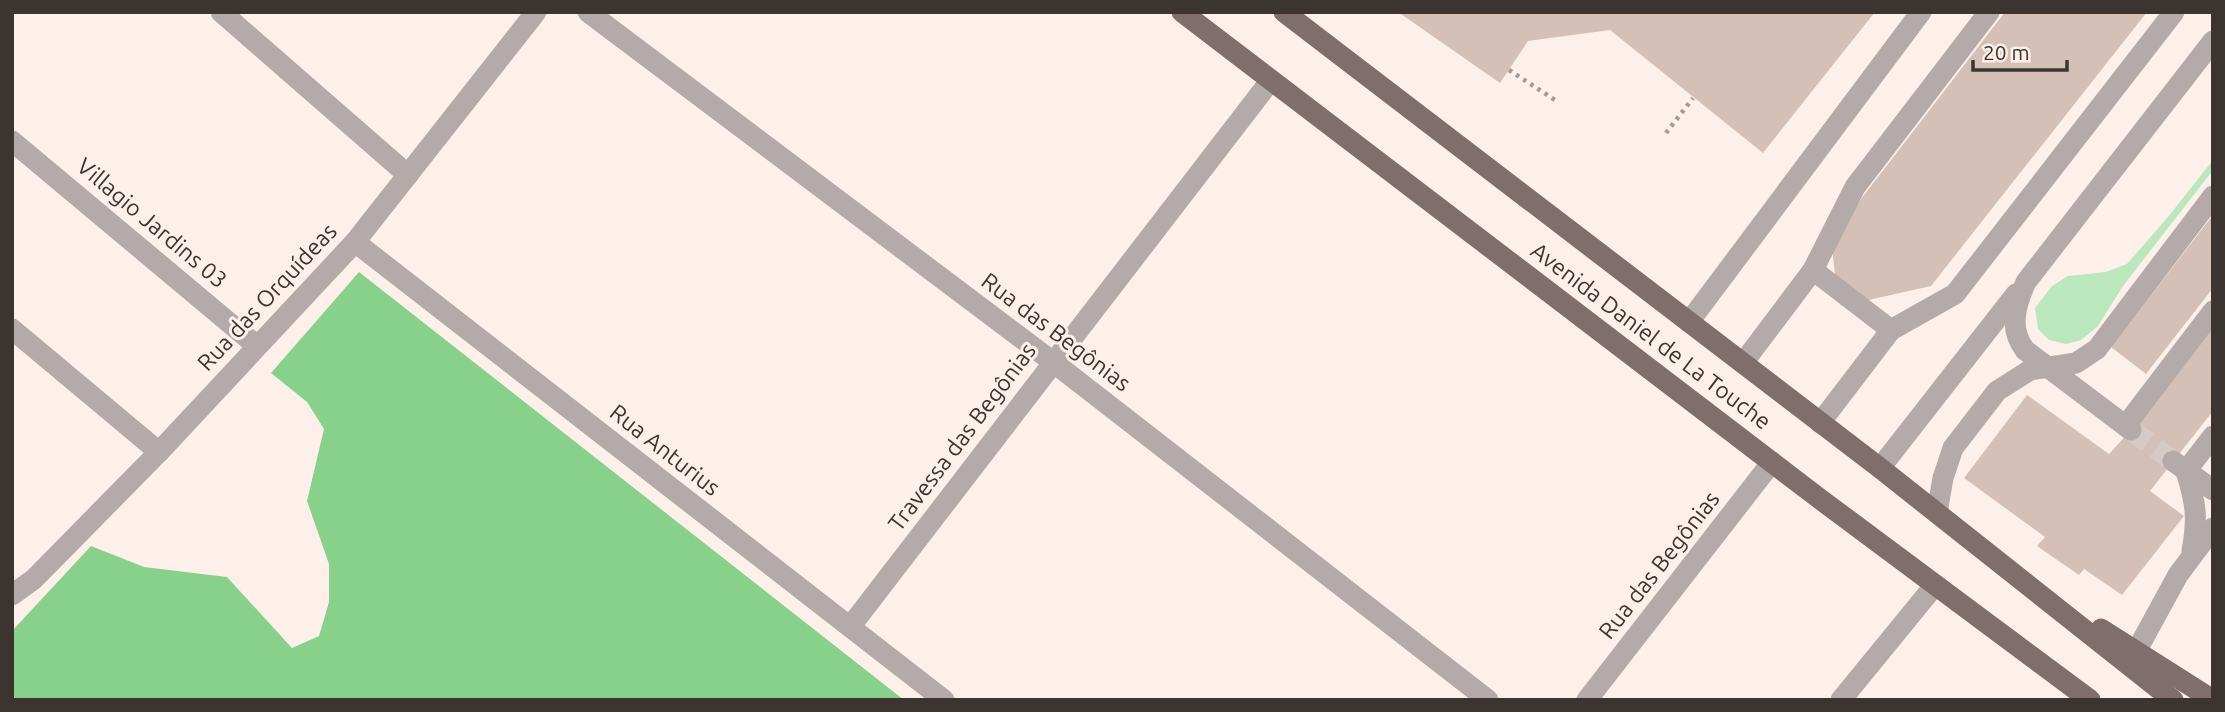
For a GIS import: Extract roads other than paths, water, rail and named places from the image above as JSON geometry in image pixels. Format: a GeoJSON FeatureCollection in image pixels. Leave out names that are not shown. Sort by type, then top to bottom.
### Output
{"type":"FeatureCollection","features":[{"type":"Feature","properties":{"kind":"main road","name":"Avenida Daniel de La Touche"},"geometry":{"type":"LineString","coordinates":[[1182,12],[1772,462],[2090,700]]}},
{"type":"Feature","properties":{"kind":"main road","name":"Avenida Daniel de La Touche"},"geometry":{"type":"LineString","coordinates":[[1284,12],[1880,468],[2173,700]]}},
{"type":"Feature","properties":{"kind":"main road"},"geometry":{"type":"LineString","coordinates":[[2035,590],[2137,650],[2213,700]]}},
{"type":"Feature","properties":{"kind":"main road"},"geometry":{"type":"LineString","coordinates":[[1969,611],[2066,700]]}},
{"type":"Feature","properties":{"kind":"street"},"geometry":{"type":"LineString","coordinates":[[221,12],[408,175]]}},
{"type":"Feature","properties":{"kind":"street","name":"Rua das Orquídeas"},"geometry":{"type":"LineString","coordinates":[[12,594],[34,579],[159,452],[355,242],[536,12]]}},
{"type":"Feature","properties":{"kind":"street","name":"Rua das Begônias"},"geometry":{"type":"LineString","coordinates":[[588,12],[1053,362],[1488,700]]}},
{"type":"Feature","properties":{"kind":"street"},"geometry":{"type":"LineString","coordinates":[[1689,322],[1922,12]]}},
{"type":"Feature","properties":{"kind":"street"},"geometry":{"type":"LineString","coordinates":[[1743,363],[1813,270],[1855,187],[1989,12]]}},
{"type":"Feature","properties":{"kind":"street"},"geometry":{"type":"LineString","coordinates":[[1821,423],[1891,330],[1955,293],[2174,12]]}},
{"type":"Feature","properties":{"kind":"street"},"geometry":{"type":"LineString","coordinates":[[1880,468],[2213,41]]}},
{"type":"Feature","properties":{"kind":"street","name":"Travessa das Begônias"},"geometry":{"type":"LineString","coordinates":[[850,627],[1271,80]]}},
{"type":"Feature","properties":{"kind":"street","name":"Villagio Jardins 03"},"geometry":{"type":"LineString","coordinates":[[12,141],[257,346]]}},
{"type":"Feature","properties":{"kind":"street"},"geometry":{"type":"LineString","coordinates":[[1937,513],[1943,478],[1953,448],[1997,391],[2030,370],[2076,363],[2096,349],[2213,196]]}},
{"type":"Feature","properties":{"kind":"street","name":"Rua Anturius"},"geometry":{"type":"LineString","coordinates":[[355,242],[944,700]]}},
{"type":"Feature","properties":{"kind":"street"},"geometry":{"type":"LineString","coordinates":[[1813,270],[1891,330]]}},
{"type":"Feature","properties":{"kind":"street"},"geometry":{"type":"LineString","coordinates":[[2026,282],[2015,310],[2016,332],[2025,350],[2128,427],[2213,311]]}},
{"type":"Feature","properties":{"kind":"street"},"geometry":{"type":"LineString","coordinates":[[12,328],[159,452]]}},
{"type":"Feature","properties":{"kind":"street"},"geometry":{"type":"LineString","coordinates":[[2180,466],[2213,436]]}},
{"type":"Feature","properties":{"kind":"street","name":"Rua das Begônias"},"geometry":{"type":"LineString","coordinates":[[1587,700],[1772,462]]}},
{"type":"Feature","properties":{"kind":"street"},"geometry":{"type":"LineString","coordinates":[[2180,466],[2213,490]]}},
{"type":"Feature","properties":{"kind":"street"},"geometry":{"type":"LineString","coordinates":[[2180,466],[2195,498],[2197,522],[2192,555]]}},
{"type":"Feature","properties":{"kind":"street"},"geometry":{"type":"LineString","coordinates":[[2137,650],[2178,575],[2213,528]]}},
{"type":"Feature","properties":{"kind":"street"},"geometry":{"type":"LineString","coordinates":[[1841,700],[1935,585]]}},
{"type":"Feature","properties":{"kind":"tunnel"},"geometry":{"type":"LineString","coordinates":[[2131,430],[2173,461]]}}]}
